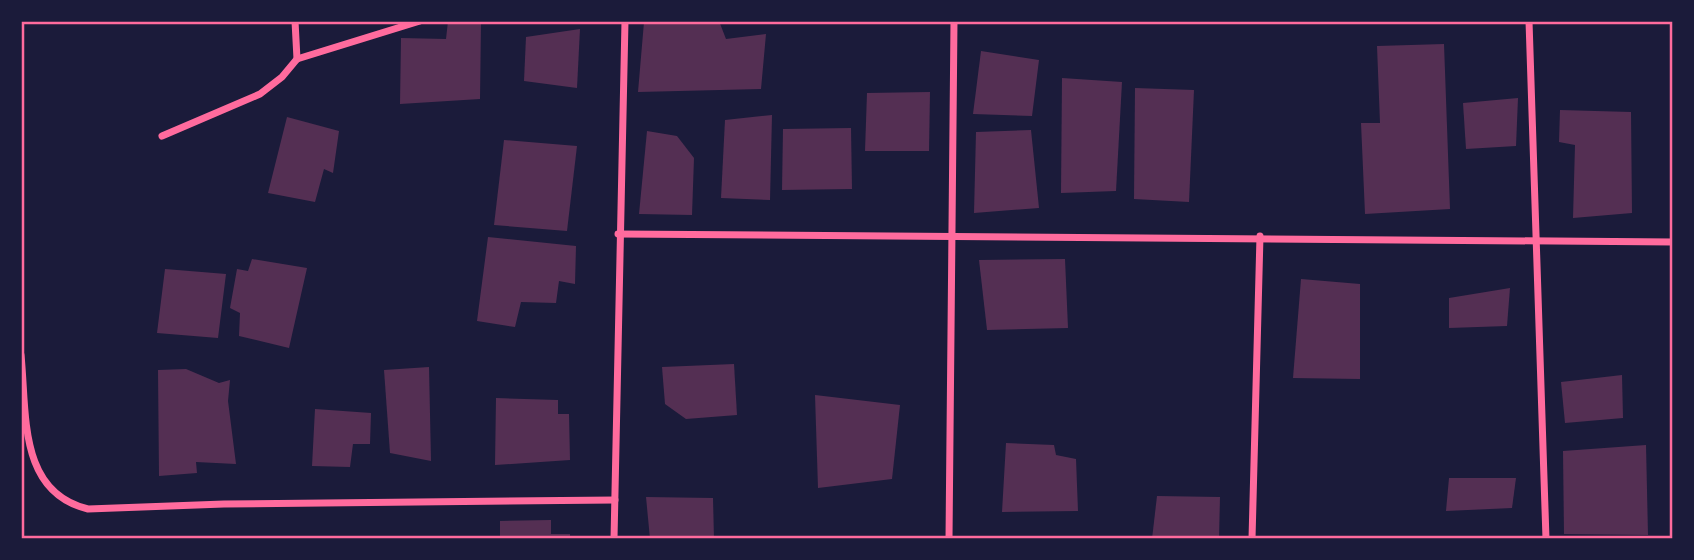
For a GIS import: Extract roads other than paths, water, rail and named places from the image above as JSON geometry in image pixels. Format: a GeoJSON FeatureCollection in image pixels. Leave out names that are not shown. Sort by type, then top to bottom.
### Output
{"type":"FeatureCollection","features":[{"type":"Feature","properties":{"kind":"street"},"geometry":{"type":"LineString","coordinates":[[295,21],[297,59]]}},
{"type":"Feature","properties":{"kind":"street"},"geometry":{"type":"LineString","coordinates":[[162,136],[260,94],[282,77],[297,59],[420,21]]}},
{"type":"Feature","properties":{"kind":"street"},"geometry":{"type":"LineString","coordinates":[[614,539],[618,234],[625,21]]}},
{"type":"Feature","properties":{"kind":"street"},"geometry":{"type":"LineString","coordinates":[[949,539],[954,21]]}},
{"type":"Feature","properties":{"kind":"street"},"geometry":{"type":"LineString","coordinates":[[1529,21],[1546,539]]}},
{"type":"Feature","properties":{"kind":"street"},"geometry":{"type":"LineString","coordinates":[[618,234],[1260,236],[1673,242]]}},
{"type":"Feature","properties":{"kind":"street"},"geometry":{"type":"LineString","coordinates":[[1252,539],[1260,236]]}},
{"type":"Feature","properties":{"kind":"street"},"geometry":{"type":"LineString","coordinates":[[21,355],[30,451],[42,479],[54,495],[68,504],[88,509],[224,504],[614,500]]}}]}
